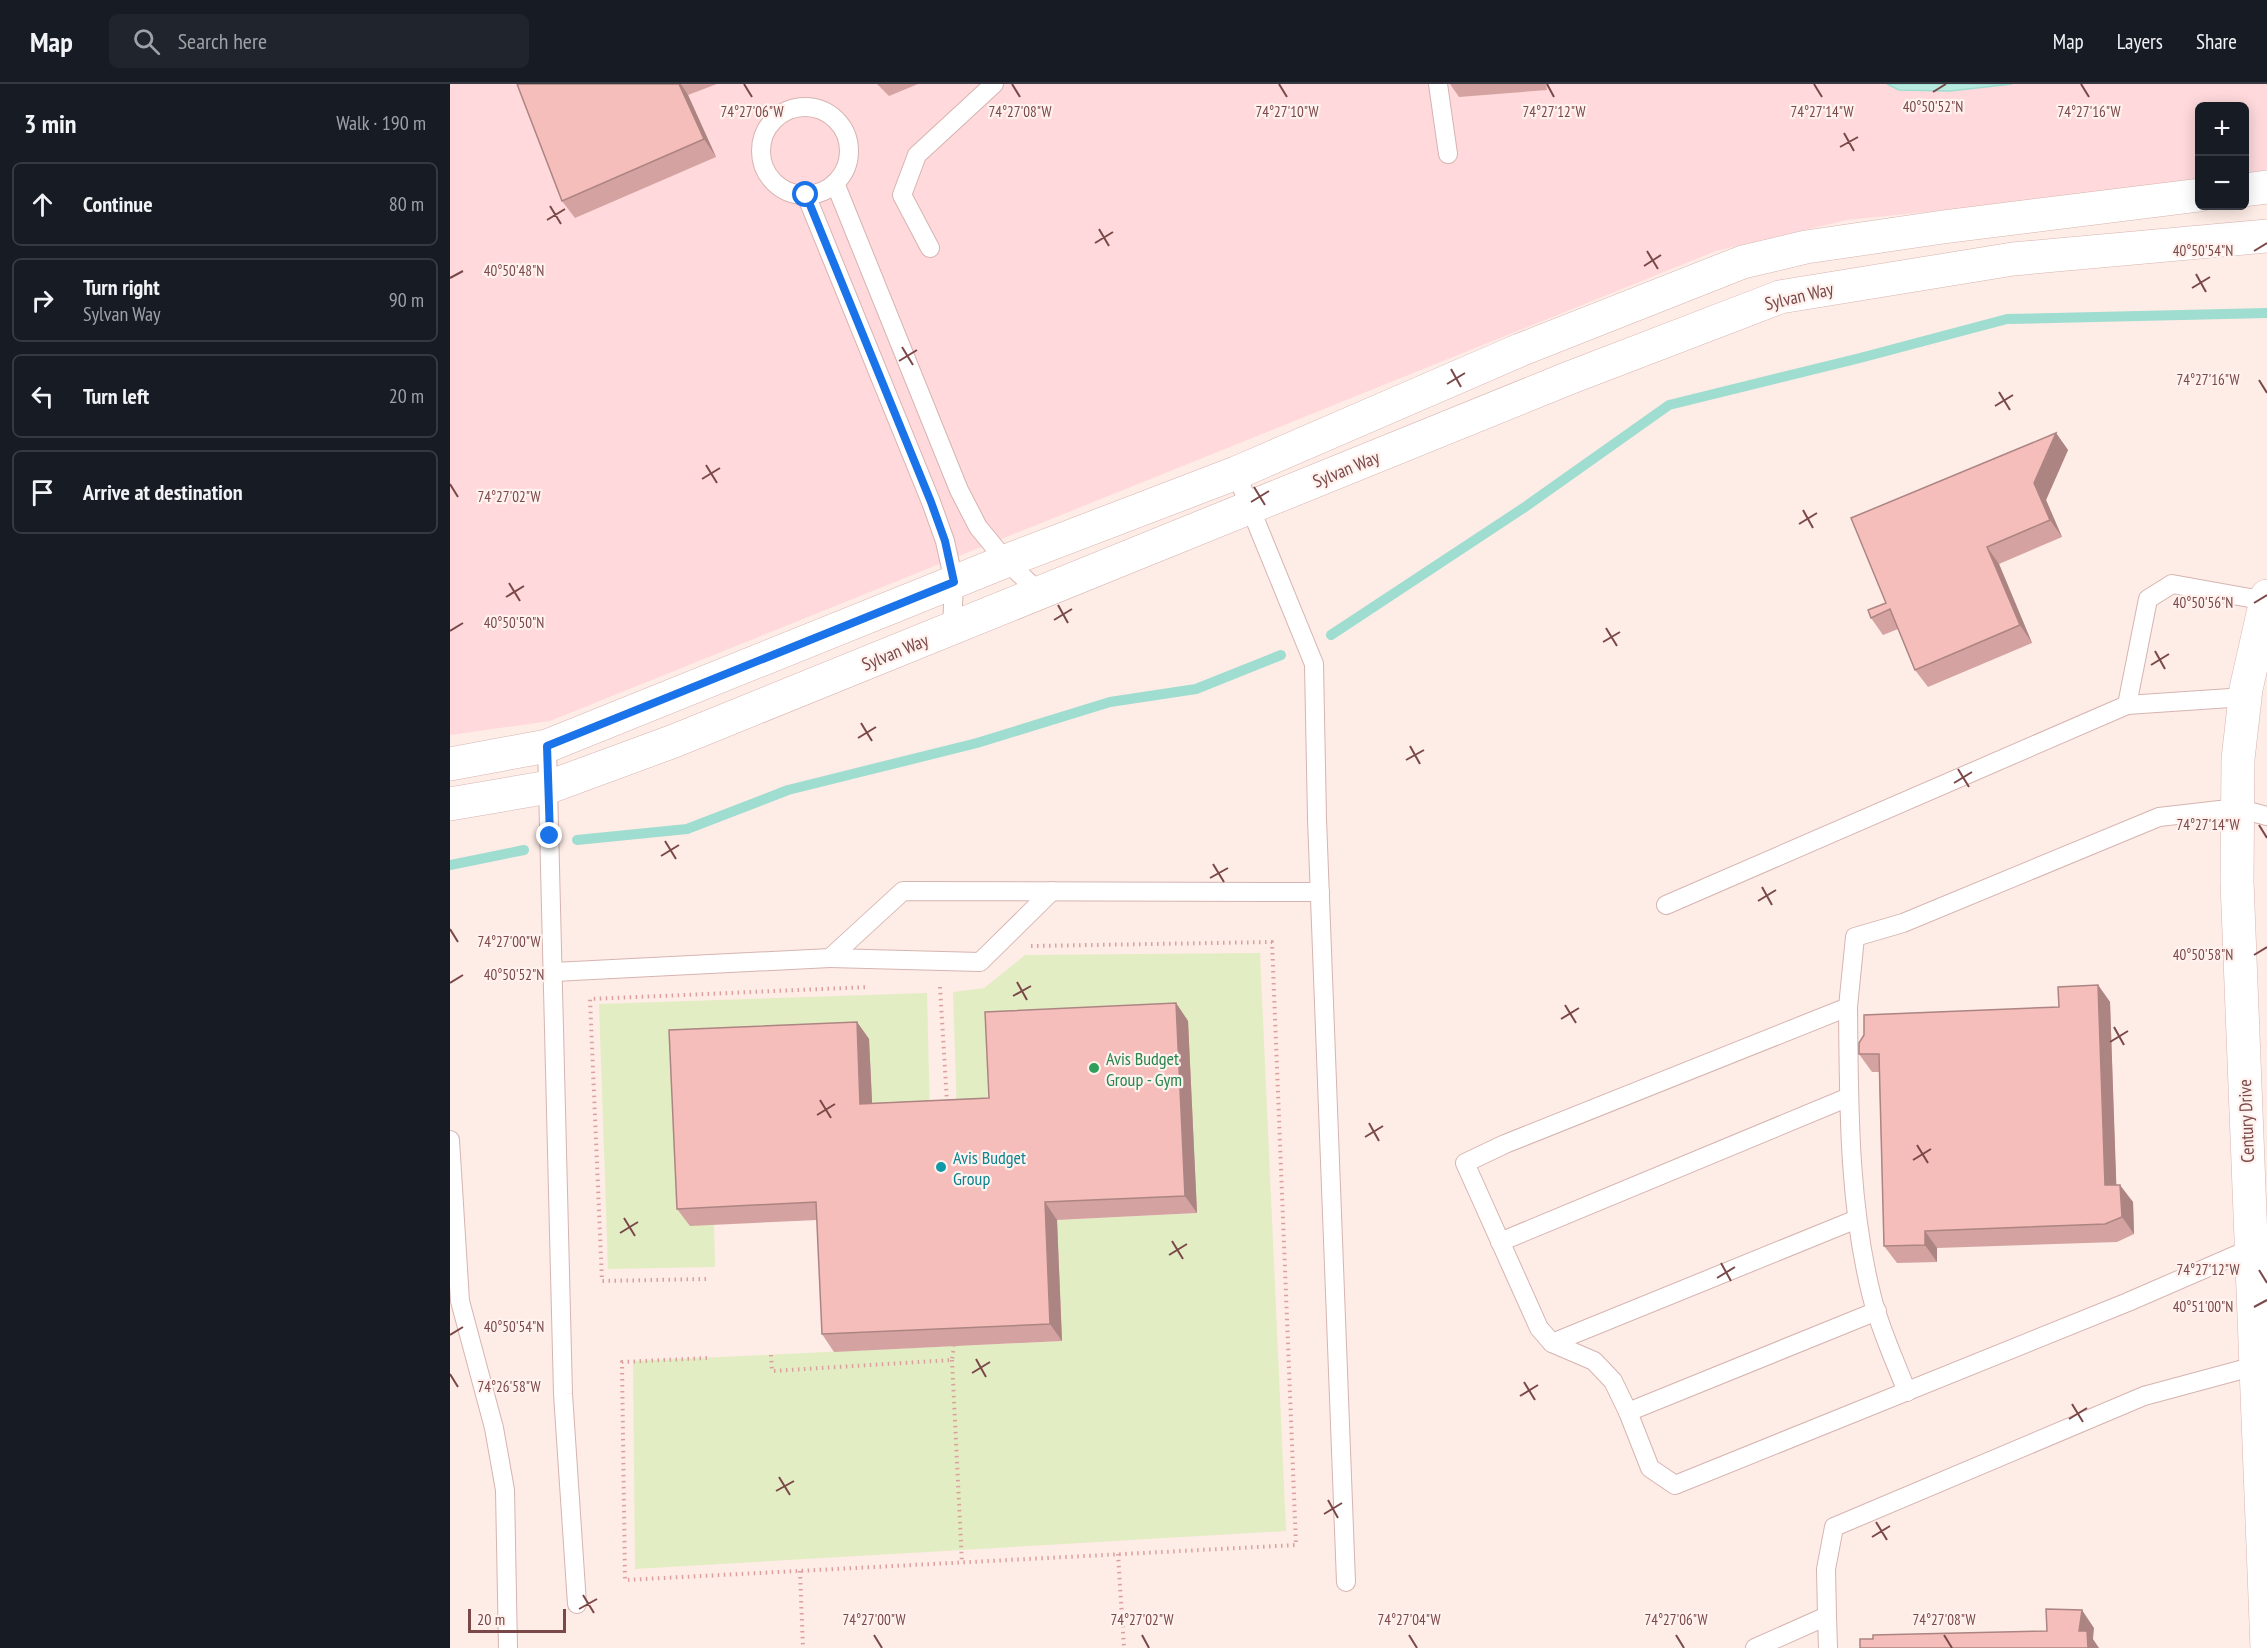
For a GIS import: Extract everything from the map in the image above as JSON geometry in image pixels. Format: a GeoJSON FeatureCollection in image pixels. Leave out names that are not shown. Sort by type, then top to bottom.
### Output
{"type":"FeatureCollection","features":[{"type":"Feature","properties":{"kind":"street"},"geometry":{"type":"LineString","coordinates":[[2249,189],[2267,187]]}},
{"type":"Feature","properties":{"kind":"street"},"geometry":{"type":"LineString","coordinates":[[450,764],[547,746],[1006,561],[1236,473],[1520,350],[1743,262],[1806,247],[1943,227],[2195,196]]}},
{"type":"Feature","properties":{"kind":"street","name":"Sylvan Way"},"geometry":{"type":"LineString","coordinates":[[450,804],[549,787],[674,741],[1569,378],[1780,297],[2013,259],[2267,236]]}},
{"type":"Feature","properties":{"kind":"street","name":"Century Drive"},"geometry":{"type":"LineString","coordinates":[[2266,598],[2246,697],[2238,759],[2252,812],[2237,881],[2256,1233],[2255,1366],[2267,1648]]}},
{"type":"Feature","properties":{"kind":"lane"},"geometry":{"type":"LineString","coordinates":[[930,248],[902,195],[913,165],[917,155],[994,84]]}},
{"type":"Feature","properties":{"kind":"lane"},"geometry":{"type":"LineString","coordinates":[[1438,84],[1448,154]]}},
{"type":"Feature","properties":{"kind":"lane"},"geometry":{"type":"LineString","coordinates":[[805,106],[822,110],[837,119],[846,134],[849,151],[846,168],[835,183],[822,192],[806,195],[788,192],[774,182],[764,167],[760,150],[764,134],[774,119],[788,110],[805,106]]}},
{"type":"Feature","properties":{"kind":"lane"},"geometry":{"type":"LineString","coordinates":[[835,183],[959,490],[978,527],[1006,561],[1040,593]]}},
{"type":"Feature","properties":{"kind":"lane"},"geometry":{"type":"LineString","coordinates":[[806,195],[945,541],[954,582],[952,629]]}},
{"type":"Feature","properties":{"kind":"lane"},"geometry":{"type":"LineString","coordinates":[[1236,473],[1314,664],[1320,892],[1346,1582]]}},
{"type":"Feature","properties":{"kind":"lane"},"geometry":{"type":"LineString","coordinates":[[2127,705],[2148,599],[2172,584],[2266,598]]}},
{"type":"Feature","properties":{"kind":"lane"},"geometry":{"type":"LineString","coordinates":[[1666,905],[2127,705],[2246,697]]}},
{"type":"Feature","properties":{"kind":"lane"},"geometry":{"type":"LineString","coordinates":[[547,746],[563,1394],[577,1604]]}},
{"type":"Feature","properties":{"kind":"lane"},"geometry":{"type":"LineString","coordinates":[[1907,1392],[1872,1298],[1857,1219],[1849,1097],[1848,1007],[1855,938],[1903,923],[2159,817],[2252,812]]}},
{"type":"Feature","properties":{"kind":"lane"},"geometry":{"type":"LineString","coordinates":[[830,958],[903,891],[1320,892]]}},
{"type":"Feature","properties":{"kind":"lane"},"geometry":{"type":"LineString","coordinates":[[554,972],[830,958],[980,962],[1052,891]]}},
{"type":"Feature","properties":{"kind":"lane"},"geometry":{"type":"LineString","coordinates":[[1848,1007],[1505,1144],[1465,1163],[1539,1328],[1552,1342],[1594,1361],[1613,1381],[1650,1468],[1675,1485],[2128,1302],[2256,1233]]}},
{"type":"Feature","properties":{"kind":"lane"},"geometry":{"type":"LineString","coordinates":[[1500,1242],[1849,1097]]}},
{"type":"Feature","properties":{"kind":"lane"},"geometry":{"type":"LineString","coordinates":[[450,1140],[455,1301],[494,1428],[505,1490],[508,1648]]}},
{"type":"Feature","properties":{"kind":"lane"},"geometry":{"type":"LineString","coordinates":[[1552,1342],[1857,1219]]}},
{"type":"Feature","properties":{"kind":"lane"},"geometry":{"type":"LineString","coordinates":[[1628,1412],[1877,1311]]}},
{"type":"Feature","properties":{"kind":"lane"},"geometry":{"type":"LineString","coordinates":[[1828,1648],[1826,1569],[1834,1527],[2144,1396],[2255,1366]]}},
{"type":"Feature","properties":{"kind":"lane"},"geometry":{"type":"LineString","coordinates":[[1755,1648],[1827,1616]]}},
{"type":"Feature","properties":{"kind":"path"},"geometry":{"type":"LineString","coordinates":[[707,1358],[622,1362],[625,1580],[1296,1545],[1272,942],[1024,946]]}},
{"type":"Feature","properties":{"kind":"path"},"geometry":{"type":"LineString","coordinates":[[947,1107],[940,984],[950,983]]}},
{"type":"Feature","properties":{"kind":"path"},"geometry":{"type":"LineString","coordinates":[[706,1279],[602,1281],[590,999],[870,987]]}},
{"type":"Feature","properties":{"kind":"path"},"geometry":{"type":"LineString","coordinates":[[954,1346],[952,1360],[962,1563]]}},
{"type":"Feature","properties":{"kind":"path"},"geometry":{"type":"LineString","coordinates":[[771,1355],[772,1371],[952,1360]]}},
{"type":"Feature","properties":{"kind":"path"},"geometry":{"type":"LineString","coordinates":[[1118,1554],[1124,1648]]}},
{"type":"Feature","properties":{"kind":"path"},"geometry":{"type":"LineString","coordinates":[[800,1571],[803,1648]]}},
{"type":"Feature","properties":{"kind":"shaded area"},"geometry":{"type":"Polygon","coordinates":[[[450,84],[2267,84],[2267,177],[2249,179],[2249,102],[2195,102],[2195,184],[1847,220],[1716,251],[550,721],[450,735],[450,84]]]}},
{"type":"Feature","properties":{"kind":"green space"},"geometry":{"type":"Polygon","coordinates":[[[1260,953],[1286,1531],[635,1569],[633,1361],[1062,1341],[1057,1220],[1197,1213],[1001,1115],[957,1117],[953,992],[984,988],[1025,955],[1260,953]]]}},
{"type":"Feature","properties":{"kind":"green space"},"geometry":{"type":"Polygon","coordinates":[[[927,993],[930,1119],[873,1121],[869,1040],[714,1225],[715,1267],[608,1269],[599,1004],[927,993]]]}},
{"type":"Feature","properties":{"kind":"water"},"geometry":{"type":"Polygon","coordinates":[[[1887,84],[2012,84],[1950,91],[1899,90],[1887,84]]]}},
{"type":"Feature","properties":{"kind":"building"},"geometry":{"type":"Polygon","coordinates":[[[517,84],[679,84],[704,139],[562,201],[517,84]]]}},
{"type":"Feature","properties":{"kind":"building"},"geometry":{"type":"Polygon","coordinates":[[[2056,433],[2034,483],[2050,520],[1987,547],[2020,625],[1915,670],[1890,609],[1871,618],[1868,610],[1886,603],[1851,518],[2056,433]]]}},
{"type":"Feature","properties":{"kind":"building"},"geometry":{"type":"Polygon","coordinates":[[[2098,985],[2105,1185],[2120,1185],[2122,1217],[2105,1224],[1925,1231],[1925,1245],[1884,1246],[1879,1054],[1859,1054],[1859,1043],[1864,1035],[1864,1015],[2059,1007],[2058,987],[2098,985]]]}},
{"type":"Feature","properties":{"kind":"building","name":"Avis Budget Group"},"geometry":{"type":"Polygon","coordinates":[[[1176,1003],[1185,1196],[1045,1202],[1050,1324],[822,1334],[816,1202],[677,1209],[669,1030],[857,1022],[860,1104],[989,1098],[985,1012],[1176,1003]]]}},
{"type":"Feature","properties":{"kind":"building"},"geometry":{"type":"Polygon","coordinates":[[[2046,1609],[2082,1610],[2079,1631],[2087,1631],[2088,1648],[1860,1648],[1860,1639],[1873,1639],[1873,1635],[2047,1631],[2046,1609]]]}},
{"type":"Feature","properties":{"kind":"waterway"},"geometry":{"type":"LineString","coordinates":[[1331,635],[1525,507],[1669,405],[2007,319],[2267,313]]}},
{"type":"Feature","properties":{"kind":"waterway"},"geometry":{"type":"LineString","coordinates":[[577,840],[687,829],[788,790],[977,743],[1110,702],[1196,689],[1281,655]]}},
{"type":"Feature","properties":{"kind":"waterway"},"geometry":{"type":"LineString","coordinates":[[450,865],[524,850]]}},
{"type":"Feature","properties":{"kind":"place","name":"Avis Budget Group - Gym"},"geometry":{"type":"Point","coordinates":[1094,1068]}},
{"type":"Feature","properties":{"kind":"place","name":"Avis Budget Group"},"geometry":{"type":"Point","coordinates":[941,1167]}},
{"type":"Feature","properties":{"kind":"route"},"geometry":{"type":"LineString","coordinates":[[550,836],[547,746],[954,582],[945,541],[931,502],[806,195]]}}]}
